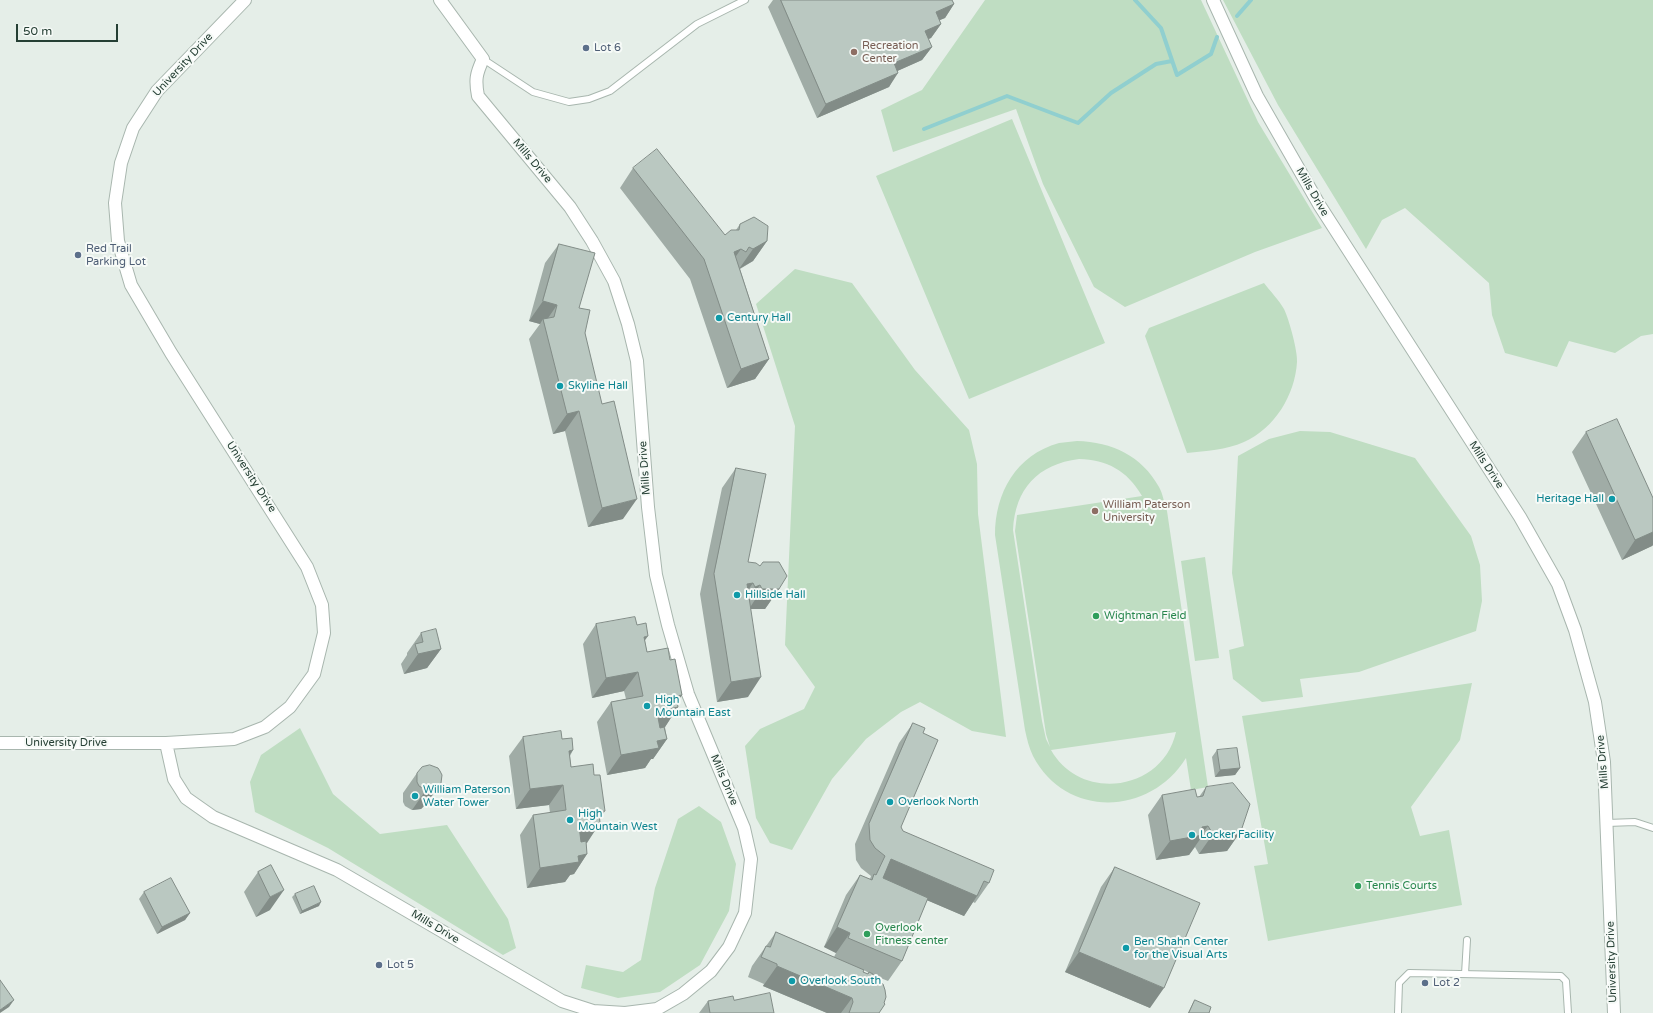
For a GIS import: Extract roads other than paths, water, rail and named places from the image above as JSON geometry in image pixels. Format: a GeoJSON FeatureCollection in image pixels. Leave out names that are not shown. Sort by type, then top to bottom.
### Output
{"type":"FeatureCollection","features":[{"type":"Feature","properties":{"kind":"street","name":"University Drive"},"geometry":{"type":"LineString","coordinates":[[0,743],[166,743],[234,739],[265,727],[290,707],[314,674],[324,633],[322,605],[307,567],[171,353],[131,285],[118,241],[115,203],[121,163],[133,128],[157,91],[245,0]]}},
{"type":"Feature","properties":{"kind":"street"},"geometry":{"type":"LineString","coordinates":[[440,0],[483,59]]}},
{"type":"Feature","properties":{"kind":"street","name":"Mills Drive"},"geometry":{"type":"LineString","coordinates":[[1213,0],[1257,96],[1320,206],[1520,517],[1558,584],[1575,630],[1595,702],[1604,762],[1611,911]]}},
{"type":"Feature","properties":{"kind":"street","name":"Mills Drive"},"geometry":{"type":"LineString","coordinates":[[166,743],[174,779],[186,798],[213,817],[338,870],[562,1001],[593,1011],[617,1012],[664,1009],[711,971],[729,947],[745,913],[751,859],[744,828],[688,694],[668,625],[656,575],[648,507],[637,361],[628,324],[614,281],[592,241],[570,207],[478,96],[475,83],[477,72],[483,59]]}},
{"type":"Feature","properties":{"kind":"street","name":"University Drive"},"geometry":{"type":"LineString","coordinates":[[1611,911],[1614,1013]]}},
{"type":"Feature","properties":{"kind":"lane"},"geometry":{"type":"LineString","coordinates":[[483,59],[533,92],[569,102],[589,99],[610,90],[697,24],[745,0]]}},
{"type":"Feature","properties":{"kind":"lane"},"geometry":{"type":"LineString","coordinates":[[1607,823],[1635,822],[1653,828]]}},
{"type":"Feature","properties":{"kind":"lane"},"geometry":{"type":"LineString","coordinates":[[1465,974],[1467,940]]}},
{"type":"Feature","properties":{"kind":"lane"},"geometry":{"type":"LineString","coordinates":[[1398,1013],[1399,983],[1409,974],[1561,976],[1566,981],[1568,1013]]}},
{"type":"Feature","properties":{"kind":"waterway"},"geometry":{"type":"LineString","coordinates":[[1135,0],[1161,28],[1177,75],[1211,54],[1217,37]]}},
{"type":"Feature","properties":{"kind":"waterway"},"geometry":{"type":"LineString","coordinates":[[1237,16],[1251,0]]}},
{"type":"Feature","properties":{"kind":"waterway"},"geometry":{"type":"LineString","coordinates":[[924,129],[1007,96],[1078,123],[1111,93],[1156,64],[1172,61]]}},
{"type":"Feature","properties":{"kind":"place","name":"Lot 6"},"geometry":{"type":"Point","coordinates":[586,48]}},
{"type":"Feature","properties":{"kind":"place","name":"Recreation Center"},"geometry":{"type":"Point","coordinates":[854,52]}},
{"type":"Feature","properties":{"kind":"place","name":"Red Trail Parking Lot"},"geometry":{"type":"Point","coordinates":[78,255]}},
{"type":"Feature","properties":{"kind":"place","name":"Century Hall"},"geometry":{"type":"Point","coordinates":[719,318]}},
{"type":"Feature","properties":{"kind":"place","name":"Skyline Hall"},"geometry":{"type":"Point","coordinates":[560,386]}},
{"type":"Feature","properties":{"kind":"place","name":"Heritage Hall"},"geometry":{"type":"Point","coordinates":[1612,499]}},
{"type":"Feature","properties":{"kind":"place","name":"William Paterson University"},"geometry":{"type":"Point","coordinates":[1095,511]}},
{"type":"Feature","properties":{"kind":"place","name":"Hillside Hall"},"geometry":{"type":"Point","coordinates":[737,595]}},
{"type":"Feature","properties":{"kind":"place","name":"Wightman Field"},"geometry":{"type":"Point","coordinates":[1096,616]}},
{"type":"Feature","properties":{"kind":"place","name":"High Mountain East"},"geometry":{"type":"Point","coordinates":[647,706]}},
{"type":"Feature","properties":{"kind":"place","name":"William Paterson Water Tower"},"geometry":{"type":"Point","coordinates":[415,796]}},
{"type":"Feature","properties":{"kind":"place","name":"Overlook North"},"geometry":{"type":"Point","coordinates":[890,802]}},
{"type":"Feature","properties":{"kind":"place","name":"High Mountain West"},"geometry":{"type":"Point","coordinates":[570,820]}},
{"type":"Feature","properties":{"kind":"place","name":"Locker Facility"},"geometry":{"type":"Point","coordinates":[1192,835]}},
{"type":"Feature","properties":{"kind":"place","name":"Tennis Courts"},"geometry":{"type":"Point","coordinates":[1358,886]}},
{"type":"Feature","properties":{"kind":"place","name":"Overlook Fitness center"},"geometry":{"type":"Point","coordinates":[867,934]}},
{"type":"Feature","properties":{"kind":"place","name":"Ben Shahn Center for the Visual Arts"},"geometry":{"type":"Point","coordinates":[1126,948]}},
{"type":"Feature","properties":{"kind":"place","name":"Lot 5"},"geometry":{"type":"Point","coordinates":[379,965]}},
{"type":"Feature","properties":{"kind":"place","name":"Overlook South"},"geometry":{"type":"Point","coordinates":[792,981]}},
{"type":"Feature","properties":{"kind":"place","name":"Lot 2"},"geometry":{"type":"Point","coordinates":[1425,983]}}]}
